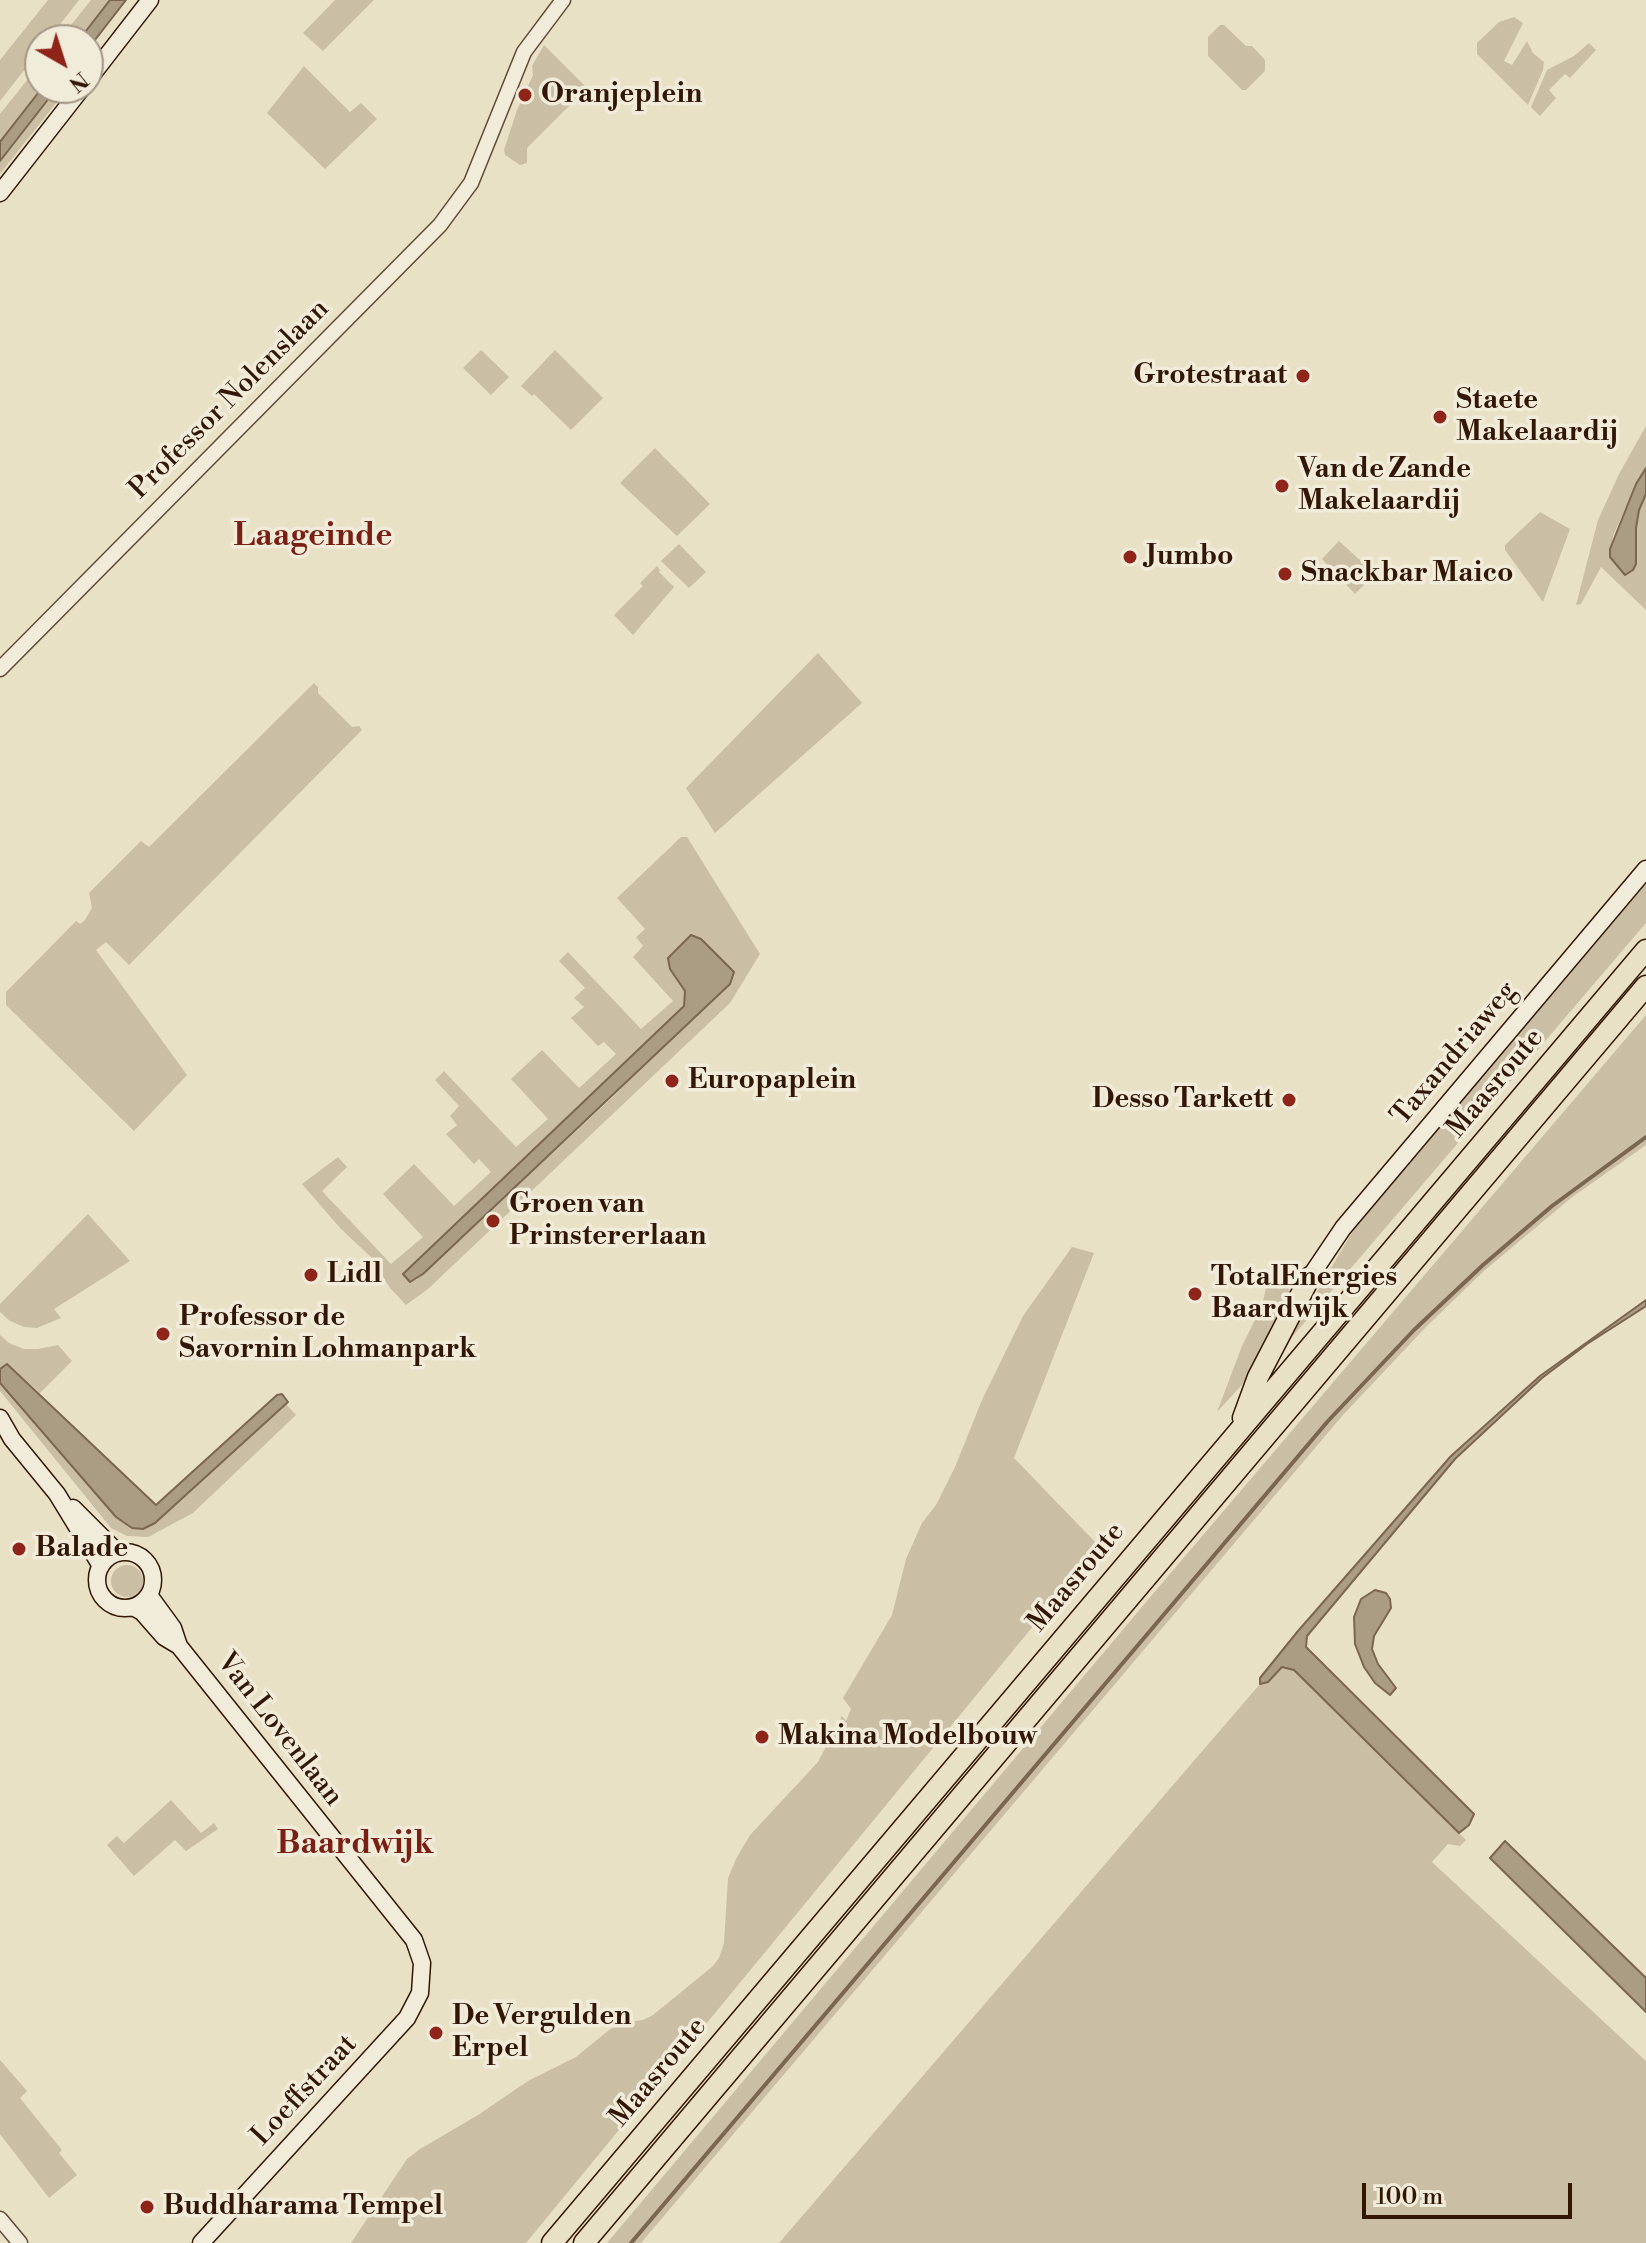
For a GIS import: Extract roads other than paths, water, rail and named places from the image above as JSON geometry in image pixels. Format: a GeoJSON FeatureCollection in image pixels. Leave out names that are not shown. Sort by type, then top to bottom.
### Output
{"type":"FeatureCollection","features":[{"type":"Feature","properties":{"kind":"highway","name":"Maasroute"},"geometry":{"type":"LineString","coordinates":[[552,2243],[1646,950]]}},
{"type":"Feature","properties":{"kind":"highway","name":"Maasroute"},"geometry":{"type":"LineString","coordinates":[[584,2243],[1646,986]]}},
{"type":"Feature","properties":{"kind":"highway"},"geometry":{"type":"LineString","coordinates":[[1238,1432],[1258,1377],[1310,1277]]}},
{"type":"Feature","properties":{"kind":"main road"},"geometry":{"type":"LineString","coordinates":[[104,59],[150,0]]}},
{"type":"Feature","properties":{"kind":"main road"},"geometry":{"type":"LineString","coordinates":[[0,193],[70,104]]}},
{"type":"Feature","properties":{"kind":"main road","name":"Taxandriaweg"},"geometry":{"type":"LineString","coordinates":[[1310,1277],[1343,1228],[1646,869]]}},
{"type":"Feature","properties":{"kind":"main road"},"geometry":{"type":"LineString","coordinates":[[0,1418],[6,1434],[57,1494],[118,1553],[134,1554],[149,1565],[153,1580],[149,1595],[133,1607],[116,1607],[104,1598],[98,1586],[101,1566],[57,1494]]}},
{"type":"Feature","properties":{"kind":"main road"},"geometry":{"type":"LineString","coordinates":[[101,1566],[118,1553]]}},
{"type":"Feature","properties":{"kind":"main road","name":"Van Lovenlaan"},"geometry":{"type":"LineString","coordinates":[[149,1595],[173,1628],[179,1646],[414,1940],[422,1963]]}},
{"type":"Feature","properties":{"kind":"main road","name":"Van Lovenlaan"},"geometry":{"type":"LineString","coordinates":[[133,1607],[142,1612],[164,1637],[179,1646]]}},
{"type":"Feature","properties":{"kind":"main road","name":"Loeffstraat"},"geometry":{"type":"LineString","coordinates":[[201,2243],[407,2018],[420,1993],[422,1963]]}},
{"type":"Feature","properties":{"kind":"street","name":"Professor Nolenslaan"},"geometry":{"type":"LineString","coordinates":[[0,669],[440,225],[471,183],[516,67],[563,0]]}},
{"type":"Feature","properties":{"kind":"street"},"geometry":{"type":"LineString","coordinates":[[0,2219],[20,2243]]}},
{"type":"Feature","properties":{"kind":"waterway"},"geometry":{"type":"LineString","coordinates":[[631,2243],[1328,1421],[1414,1330],[1483,1265],[1552,1206],[1646,1137]]}},
{"type":"Feature","properties":{"kind":"place","name":"Oranjeplein"},"geometry":{"type":"Point","coordinates":[525,95]}},
{"type":"Feature","properties":{"kind":"place","name":"Grotestraat"},"geometry":{"type":"Point","coordinates":[1303,376]}},
{"type":"Feature","properties":{"kind":"place","name":"Staete Makelaardij"},"geometry":{"type":"Point","coordinates":[1440,417]}},
{"type":"Feature","properties":{"kind":"place","name":"Van de Zande Makelaardij"},"geometry":{"type":"Point","coordinates":[1282,486]}},
{"type":"Feature","properties":{"kind":"place","name":"Jumbo"},"geometry":{"type":"Point","coordinates":[1130,557]}},
{"type":"Feature","properties":{"kind":"place","name":"Snackbar Maico"},"geometry":{"type":"Point","coordinates":[1285,574]}},
{"type":"Feature","properties":{"kind":"place","name":"Europaplein"},"geometry":{"type":"Point","coordinates":[672,1081]}},
{"type":"Feature","properties":{"kind":"place","name":"Desso Tarkett"},"geometry":{"type":"Point","coordinates":[1289,1100]}},
{"type":"Feature","properties":{"kind":"place","name":"Groen van Prinstererlaan"},"geometry":{"type":"Point","coordinates":[493,1221]}},
{"type":"Feature","properties":{"kind":"place","name":"Lidl"},"geometry":{"type":"Point","coordinates":[311,1275]}},
{"type":"Feature","properties":{"kind":"place","name":"TotalEnergies Baardwijk"},"geometry":{"type":"Point","coordinates":[1195,1294]}},
{"type":"Feature","properties":{"kind":"place","name":"Professor de Savornin Lohmanpark"},"geometry":{"type":"Point","coordinates":[163,1334]}},
{"type":"Feature","properties":{"kind":"place","name":"Balade"},"geometry":{"type":"Point","coordinates":[19,1549]}},
{"type":"Feature","properties":{"kind":"place","name":"Makina Modelbouw"},"geometry":{"type":"Point","coordinates":[762,1737]}},
{"type":"Feature","properties":{"kind":"place","name":"De Vergulden Erpel"},"geometry":{"type":"Point","coordinates":[436,2033]}},
{"type":"Feature","properties":{"kind":"place","name":"Buddharama Tempel"},"geometry":{"type":"Point","coordinates":[147,2207]}},
{"type":"Feature","properties":{"kind":"district","name":"Laageinde"},"geometry":{"type":"Point","coordinates":[313,537]}},
{"type":"Feature","properties":{"kind":"district","name":"Baardwijk"},"geometry":{"type":"Point","coordinates":[355,1845]}}]}
